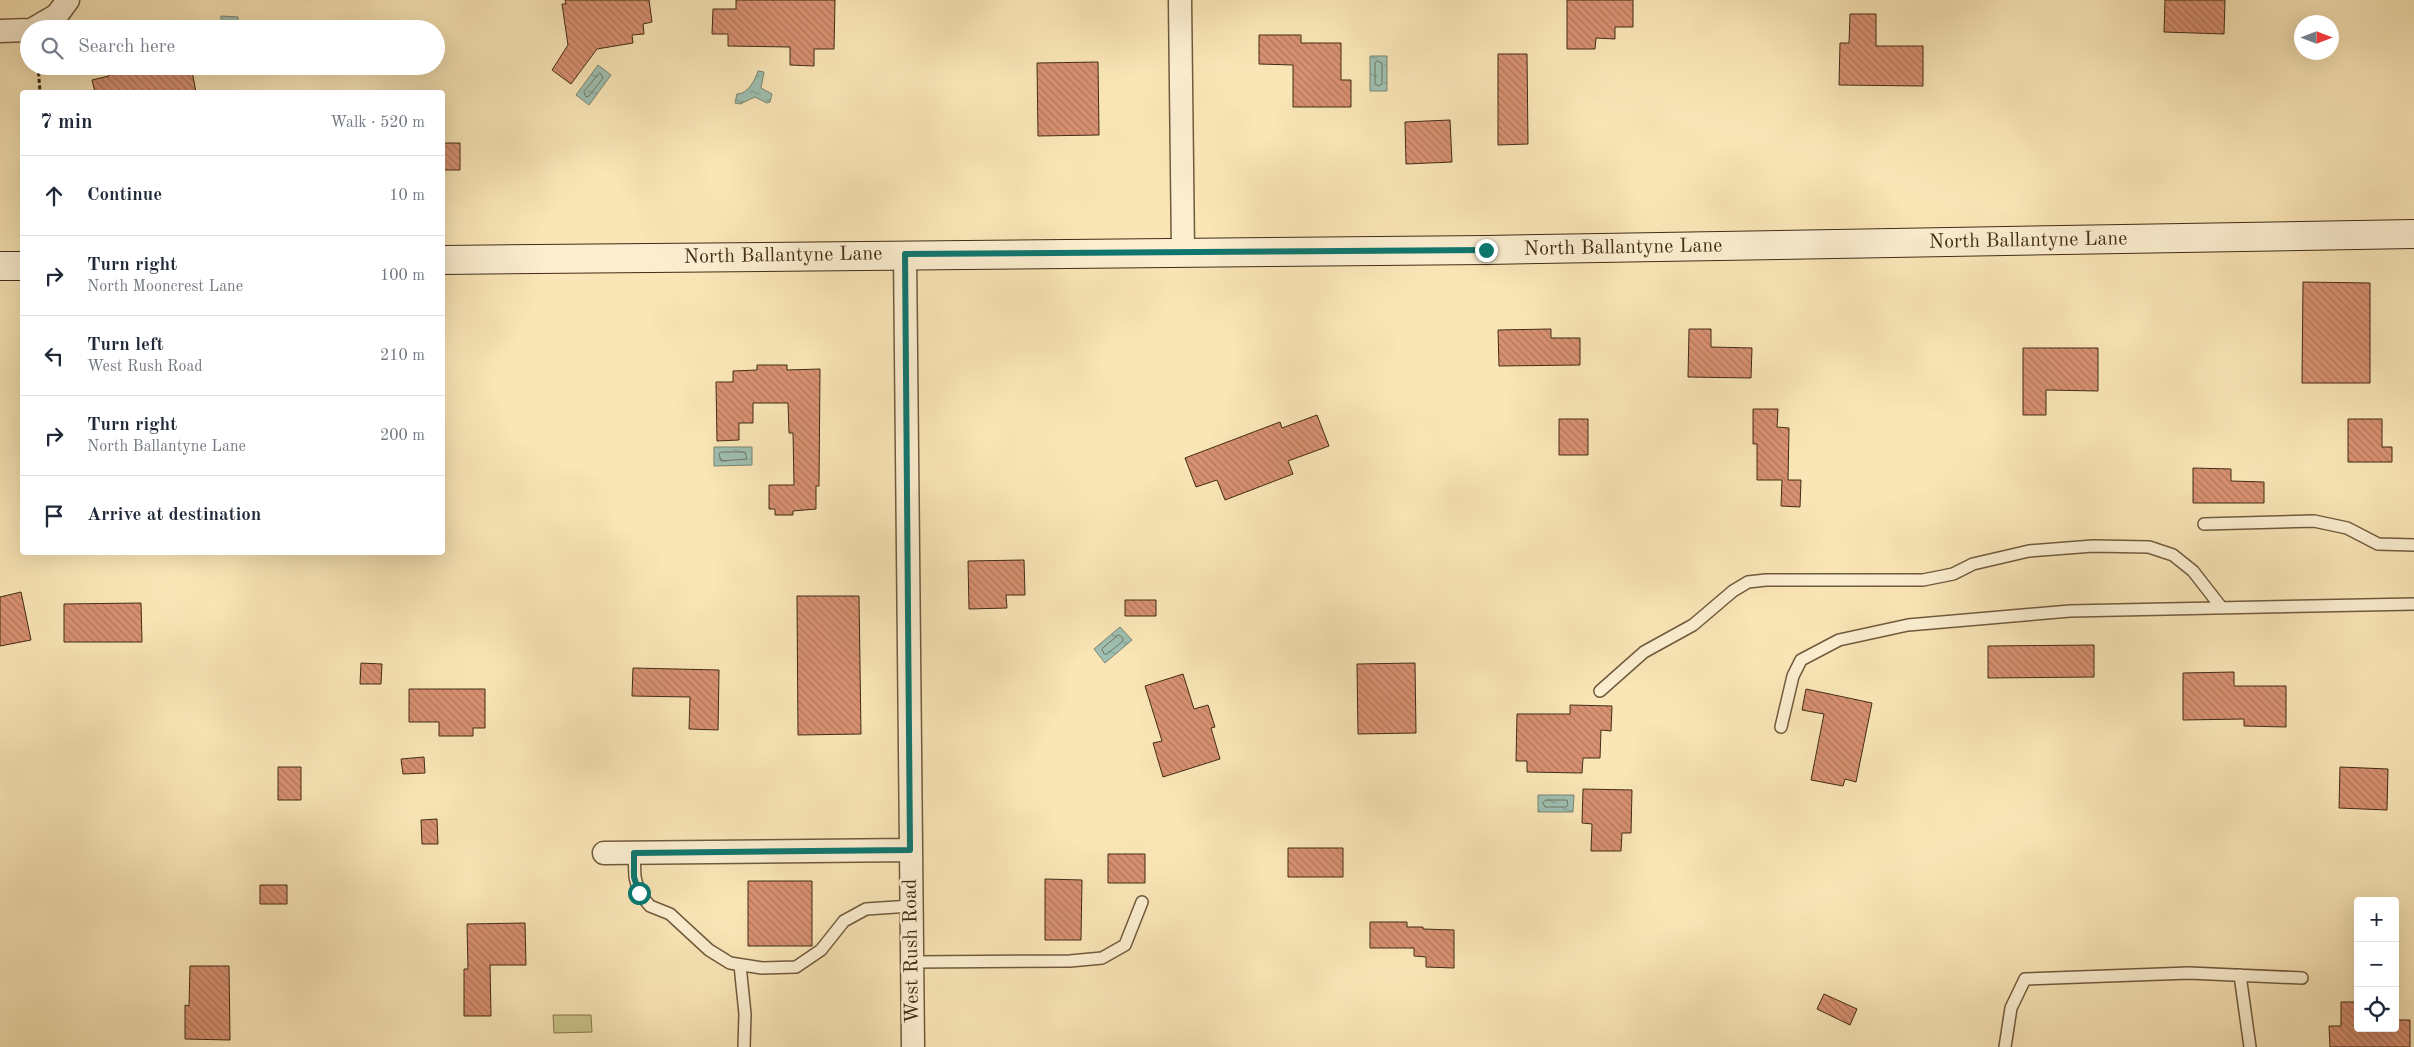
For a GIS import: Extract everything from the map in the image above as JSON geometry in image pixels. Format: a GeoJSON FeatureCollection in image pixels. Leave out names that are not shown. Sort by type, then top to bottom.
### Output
{"type":"FeatureCollection","features":[{"type":"Feature","properties":{"kind":"street"},"geometry":{"type":"LineString","coordinates":[[48,20],[57,15],[68,0]]}},
{"type":"Feature","properties":{"kind":"street"},"geometry":{"type":"LineString","coordinates":[[1180,0],[1183,252]]}},
{"type":"Feature","properties":{"kind":"street"},"geometry":{"type":"LineString","coordinates":[[0,31],[20,30]]}},
{"type":"Feature","properties":{"kind":"street","name":"North Ballantyne Lane"},"geometry":{"type":"LineString","coordinates":[[445,260],[905,254],[1486,250],[2414,234]]}},
{"type":"Feature","properties":{"kind":"street","name":"West Rush Road"},"geometry":{"type":"LineString","coordinates":[[905,254],[913,1047]]}},
{"type":"Feature","properties":{"kind":"street"},"geometry":{"type":"LineString","coordinates":[[0,266],[20,266]]}},
{"type":"Feature","properties":{"kind":"street"},"geometry":{"type":"LineString","coordinates":[[604,853],[910,850]]}},
{"type":"Feature","properties":{"kind":"lane"},"geometry":{"type":"LineString","coordinates":[[2204,524],[2314,520],[2347,528],[2378,544],[2414,545]]}},
{"type":"Feature","properties":{"kind":"lane"},"geometry":{"type":"LineString","coordinates":[[1600,691],[1644,652],[1693,625],[1733,591],[1748,582],[1766,580],[1923,580],[1953,574],[1973,564],[2029,551],[2093,546],[2150,547],[2173,556],[2194,572],[2221,607]]}},
{"type":"Feature","properties":{"kind":"lane"},"geometry":{"type":"LineString","coordinates":[[1781,727],[1793,676],[1802,660],[1839,640],[1908,625],[2051,613],[2194,610],[2221,607],[2414,604]]}},
{"type":"Feature","properties":{"kind":"lane"},"geometry":{"type":"LineString","coordinates":[[634,853],[634,877],[639,893],[650,906],[670,914],[709,950],[730,963],[740,965],[762,968],[796,967],[820,950],[844,921],[866,909],[911,906]]}},
{"type":"Feature","properties":{"kind":"lane"},"geometry":{"type":"LineString","coordinates":[[912,962],[1070,961],[1102,958],[1125,945],[1142,902]]}},
{"type":"Feature","properties":{"kind":"lane"},"geometry":{"type":"LineString","coordinates":[[740,965],[745,1014],[744,1047]]}},
{"type":"Feature","properties":{"kind":"lane"},"geometry":{"type":"LineString","coordinates":[[2005,1047],[2011,1008],[2025,979],[2189,973],[2302,978]]}},
{"type":"Feature","properties":{"kind":"lane"},"geometry":{"type":"LineString","coordinates":[[2240,975],[2250,1047]]}},
{"type":"Feature","properties":{"kind":"path"},"geometry":{"type":"LineString","coordinates":[[39,75],[40,90]]}},
{"type":"Feature","properties":{"kind":"shaded area"},"geometry":{"type":"Polygon","coordinates":[[[553,1015],[591,1015],[592,1032],[554,1033],[553,1015]]]}},
{"type":"Feature","properties":{"kind":"water"},"geometry":{"type":"Polygon","coordinates":[[[221,16],[238,17],[238,20],[221,20],[221,16]]]}},
{"type":"Feature","properties":{"kind":"water"},"geometry":{"type":"Polygon","coordinates":[[[1370,56],[1387,56],[1387,91],[1370,91],[1370,56]]]}},
{"type":"Feature","properties":{"kind":"water"},"geometry":{"type":"Polygon","coordinates":[[[598,65],[611,75],[589,105],[576,95],[598,65]]]}},
{"type":"Feature","properties":{"kind":"water"},"geometry":{"type":"Polygon","coordinates":[[[758,71],[764,72],[761,88],[772,94],[770,102],[767,103],[755,97],[740,104],[735,103],[737,94],[748,89],[758,71]]]}},
{"type":"Feature","properties":{"kind":"water"},"geometry":{"type":"Polygon","coordinates":[[[714,447],[752,447],[752,465],[714,466],[714,447]]]}},
{"type":"Feature","properties":{"kind":"water"},"geometry":{"type":"Polygon","coordinates":[[[1120,627],[1132,640],[1105,663],[1094,649],[1120,627]]]}},
{"type":"Feature","properties":{"kind":"water"},"geometry":{"type":"Polygon","coordinates":[[[1538,795],[1574,795],[1573,812],[1538,812],[1538,795]]]}},
{"type":"Feature","properties":{"kind":"building"},"geometry":{"type":"Polygon","coordinates":[[[565,0],[649,0],[652,22],[643,24],[644,34],[632,35],[633,43],[597,49],[571,84],[552,70],[568,45],[562,4],[566,4],[565,0]]]}},
{"type":"Feature","properties":{"kind":"building"},"geometry":{"type":"Polygon","coordinates":[[[736,0],[835,0],[834,49],[814,49],[814,66],[790,65],[790,47],[728,46],[728,34],[712,34],[713,9],[736,9],[736,0]]]}},
{"type":"Feature","properties":{"kind":"building"},"geometry":{"type":"Polygon","coordinates":[[[1567,0],[1633,0],[1633,27],[1615,27],[1615,39],[1596,38],[1595,49],[1567,49],[1567,0]]]}},
{"type":"Feature","properties":{"kind":"building"},"geometry":{"type":"Polygon","coordinates":[[[2165,0],[2225,0],[2224,34],[2164,32],[2165,0]]]}},
{"type":"Feature","properties":{"kind":"building"},"geometry":{"type":"Polygon","coordinates":[[[1850,14],[1876,14],[1876,46],[1923,46],[1923,86],[1839,85],[1840,43],[1849,43],[1850,14]]]}},
{"type":"Feature","properties":{"kind":"building"},"geometry":{"type":"Polygon","coordinates":[[[1259,35],[1301,35],[1301,43],[1341,43],[1341,80],[1351,80],[1351,107],[1293,107],[1293,65],[1259,64],[1259,35]]]}},
{"type":"Feature","properties":{"kind":"building"},"geometry":{"type":"Polygon","coordinates":[[[1498,54],[1527,54],[1528,144],[1498,145],[1498,54]]]}},
{"type":"Feature","properties":{"kind":"building"},"geometry":{"type":"Polygon","coordinates":[[[1098,62],[1099,135],[1038,136],[1037,63],[1098,62]]]}},
{"type":"Feature","properties":{"kind":"building"},"geometry":{"type":"Polygon","coordinates":[[[193,75],[196,90],[94,90],[92,80],[109,76],[193,75]]]}},
{"type":"Feature","properties":{"kind":"building"},"geometry":{"type":"Polygon","coordinates":[[[1450,120],[1452,162],[1406,164],[1405,122],[1450,120]]]}},
{"type":"Feature","properties":{"kind":"building"},"geometry":{"type":"Polygon","coordinates":[[[445,143],[460,143],[460,170],[445,170],[445,143]]]}},
{"type":"Feature","properties":{"kind":"building"},"geometry":{"type":"Polygon","coordinates":[[[2303,282],[2370,283],[2370,383],[2302,383],[2303,282]]]}},
{"type":"Feature","properties":{"kind":"building"},"geometry":{"type":"Polygon","coordinates":[[[1551,329],[1551,338],[1580,338],[1580,365],[1499,366],[1498,330],[1551,329]]]}},
{"type":"Feature","properties":{"kind":"building"},"geometry":{"type":"Polygon","coordinates":[[[1689,329],[1711,329],[1711,347],[1752,348],[1751,378],[1688,377],[1689,329]]]}},
{"type":"Feature","properties":{"kind":"building"},"geometry":{"type":"Polygon","coordinates":[[[2023,348],[2098,348],[2098,391],[2046,390],[2046,415],[2023,415],[2023,348]]]}},
{"type":"Feature","properties":{"kind":"building"},"geometry":{"type":"Polygon","coordinates":[[[757,365],[787,365],[787,370],[820,369],[819,486],[816,486],[816,509],[793,511],[793,515],[775,515],[775,509],[769,509],[769,485],[794,485],[793,433],[789,433],[788,403],[753,403],[753,423],[739,423],[739,440],[717,441],[716,382],[733,382],[733,371],[757,370],[757,365]]]}},
{"type":"Feature","properties":{"kind":"building"},"geometry":{"type":"Polygon","coordinates":[[[1753,409],[1778,409],[1777,427],[1789,428],[1788,480],[1801,480],[1800,507],[1781,506],[1782,480],[1757,480],[1757,444],[1753,444],[1753,409]]]}},
{"type":"Feature","properties":{"kind":"building"},"geometry":{"type":"Polygon","coordinates":[[[1317,415],[1329,446],[1288,461],[1293,474],[1225,500],[1217,480],[1196,487],[1185,458],[1280,422],[1282,428],[1317,415]]]}},
{"type":"Feature","properties":{"kind":"building"},"geometry":{"type":"Polygon","coordinates":[[[1559,419],[1588,419],[1588,455],[1559,455],[1559,419]]]}},
{"type":"Feature","properties":{"kind":"building"},"geometry":{"type":"Polygon","coordinates":[[[2348,419],[2382,419],[2382,447],[2392,447],[2392,462],[2348,462],[2348,419]]]}},
{"type":"Feature","properties":{"kind":"building"},"geometry":{"type":"Polygon","coordinates":[[[2193,468],[2231,469],[2231,481],[2264,482],[2264,503],[2193,503],[2193,468]]]}},
{"type":"Feature","properties":{"kind":"building"},"geometry":{"type":"Polygon","coordinates":[[[1024,560],[1025,595],[1006,595],[1007,608],[969,609],[968,561],[1024,560]]]}},
{"type":"Feature","properties":{"kind":"building"},"geometry":{"type":"Polygon","coordinates":[[[21,592],[31,640],[0,646],[0,597],[21,592]]]}},
{"type":"Feature","properties":{"kind":"building"},"geometry":{"type":"Polygon","coordinates":[[[797,596],[859,596],[861,734],[798,735],[797,596]]]}},
{"type":"Feature","properties":{"kind":"building"},"geometry":{"type":"Polygon","coordinates":[[[1125,600],[1156,600],[1156,616],[1125,616],[1125,600]]]}},
{"type":"Feature","properties":{"kind":"building"},"geometry":{"type":"Polygon","coordinates":[[[141,603],[142,642],[64,642],[64,604],[141,603]]]}},
{"type":"Feature","properties":{"kind":"building"},"geometry":{"type":"Polygon","coordinates":[[[2094,645],[2094,677],[1988,678],[1988,646],[2094,645]]]}},
{"type":"Feature","properties":{"kind":"building"},"geometry":{"type":"Polygon","coordinates":[[[361,663],[382,664],[381,684],[360,684],[361,663]]]}},
{"type":"Feature","properties":{"kind":"building"},"geometry":{"type":"Polygon","coordinates":[[[1415,663],[1416,733],[1358,734],[1357,664],[1415,663]]]}},
{"type":"Feature","properties":{"kind":"building"},"geometry":{"type":"Polygon","coordinates":[[[633,668],[719,670],[718,730],[689,729],[690,697],[632,696],[633,668]]]}},
{"type":"Feature","properties":{"kind":"building"},"geometry":{"type":"Polygon","coordinates":[[[2234,672],[2234,686],[2286,686],[2286,727],[2244,726],[2244,719],[2183,720],[2183,673],[2234,672]]]}},
{"type":"Feature","properties":{"kind":"building"},"geometry":{"type":"Polygon","coordinates":[[[1183,674],[1194,709],[1208,705],[1215,727],[1211,728],[1220,759],[1163,777],[1153,743],[1162,741],[1145,686],[1183,674]]]}},
{"type":"Feature","properties":{"kind":"building"},"geometry":{"type":"Polygon","coordinates":[[[409,689],[485,689],[485,728],[473,728],[473,736],[439,736],[439,722],[409,722],[409,689]]]}},
{"type":"Feature","properties":{"kind":"building"},"geometry":{"type":"Polygon","coordinates":[[[1806,689],[1872,703],[1856,782],[1845,779],[1843,786],[1811,780],[1824,714],[1802,710],[1806,689]]]}},
{"type":"Feature","properties":{"kind":"building"},"geometry":{"type":"Polygon","coordinates":[[[1570,705],[1612,706],[1611,731],[1601,730],[1600,758],[1583,758],[1582,773],[1527,772],[1527,761],[1516,761],[1517,714],[1570,714],[1570,705]]]}},
{"type":"Feature","properties":{"kind":"building"},"geometry":{"type":"Polygon","coordinates":[[[424,757],[425,773],[403,774],[401,759],[424,757]]]}},
{"type":"Feature","properties":{"kind":"building"},"geometry":{"type":"Polygon","coordinates":[[[278,767],[301,767],[301,800],[278,800],[278,767]]]}},
{"type":"Feature","properties":{"kind":"building"},"geometry":{"type":"Polygon","coordinates":[[[2340,767],[2388,769],[2387,810],[2339,808],[2340,767]]]}},
{"type":"Feature","properties":{"kind":"building"},"geometry":{"type":"Polygon","coordinates":[[[1583,789],[1632,790],[1631,833],[1622,833],[1621,851],[1591,851],[1592,824],[1582,823],[1583,789]]]}},
{"type":"Feature","properties":{"kind":"building"},"geometry":{"type":"Polygon","coordinates":[[[437,819],[438,844],[422,844],[421,820],[437,819]]]}},
{"type":"Feature","properties":{"kind":"building"},"geometry":{"type":"Polygon","coordinates":[[[1288,848],[1343,848],[1343,877],[1288,877],[1288,848]]]}},
{"type":"Feature","properties":{"kind":"building"},"geometry":{"type":"Polygon","coordinates":[[[1108,854],[1145,854],[1145,883],[1108,883],[1108,854]]]}},
{"type":"Feature","properties":{"kind":"building"},"geometry":{"type":"Polygon","coordinates":[[[1045,879],[1082,880],[1081,940],[1045,940],[1045,879]]]}},
{"type":"Feature","properties":{"kind":"building"},"geometry":{"type":"Polygon","coordinates":[[[748,881],[812,881],[812,946],[748,946],[748,881]]]}},
{"type":"Feature","properties":{"kind":"building"},"geometry":{"type":"Polygon","coordinates":[[[260,885],[287,885],[287,904],[260,904],[260,885]]]}},
{"type":"Feature","properties":{"kind":"building"},"geometry":{"type":"Polygon","coordinates":[[[1370,922],[1407,922],[1407,927],[1454,930],[1454,968],[1426,967],[1426,957],[1414,956],[1414,948],[1370,948],[1370,922]]]}},
{"type":"Feature","properties":{"kind":"building"},"geometry":{"type":"Polygon","coordinates":[[[525,923],[526,965],[490,965],[491,1016],[464,1016],[464,969],[468,969],[467,924],[525,923]]]}},
{"type":"Feature","properties":{"kind":"building"},"geometry":{"type":"Polygon","coordinates":[[[190,966],[229,966],[230,1040],[185,1039],[185,1005],[189,1006],[190,966]]]}},
{"type":"Feature","properties":{"kind":"building"},"geometry":{"type":"Polygon","coordinates":[[[1824,994],[1857,1009],[1850,1025],[1817,1009],[1824,994]]]}},
{"type":"Feature","properties":{"kind":"building"},"geometry":{"type":"Polygon","coordinates":[[[2341,1002],[2354,1002],[2354,1032],[2399,1032],[2399,1020],[2410,1020],[2410,1047],[2330,1047],[2329,1026],[2341,1026],[2341,1002]]]}},
{"type":"Feature","properties":{"kind":"route"},"geometry":{"type":"LineString","coordinates":[[639,893],[634,877],[634,853],[910,850],[905,254],[1486,250]]}}]}
